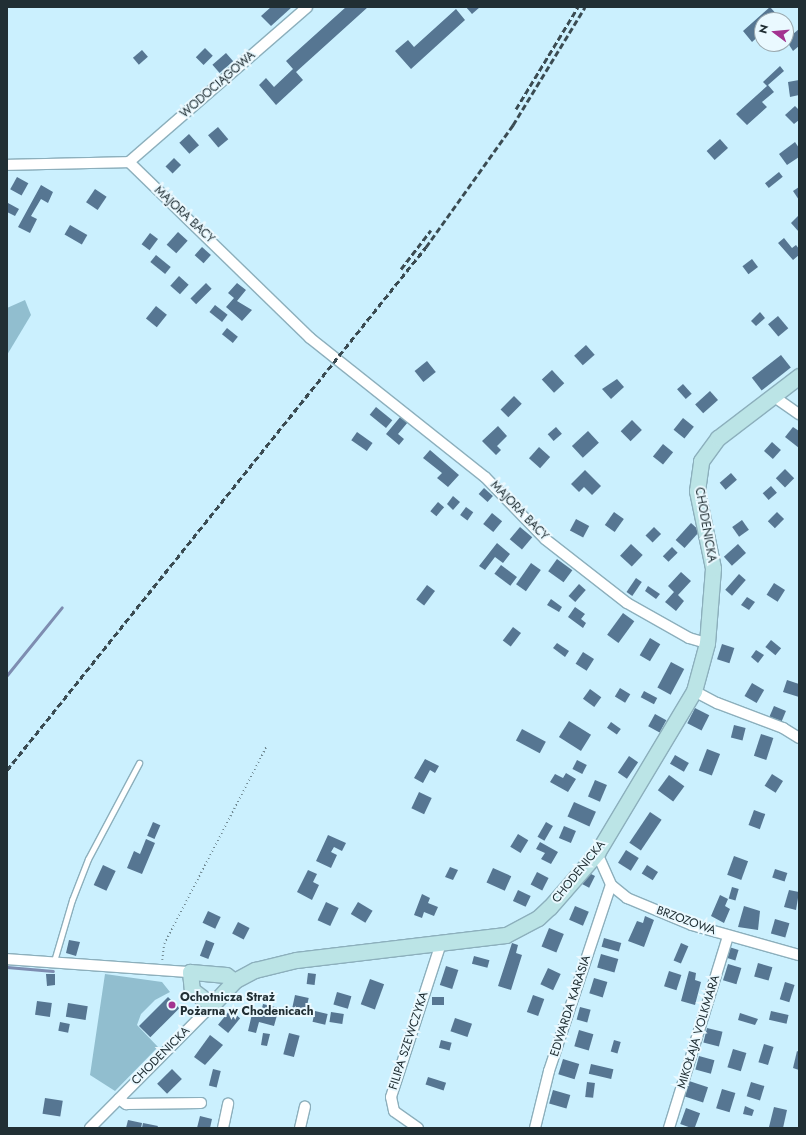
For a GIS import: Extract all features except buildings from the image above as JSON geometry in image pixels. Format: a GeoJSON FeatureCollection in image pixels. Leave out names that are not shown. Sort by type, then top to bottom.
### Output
{"type":"FeatureCollection","features":[{"type":"Feature","properties":{"kind":"street","name":"WODOCIĄGOWA"},"geometry":{"type":"LineString","coordinates":[[128,162],[307,7]]}},
{"type":"Feature","properties":{"kind":"street"},"geometry":{"type":"LineString","coordinates":[[7,165],[128,162]]}},
{"type":"Feature","properties":{"kind":"street","name":"MAJORA BACY"},"geometry":{"type":"LineString","coordinates":[[128,162],[257,283],[295,324],[485,477],[545,539],[627,603],[689,638],[707,643]]}},
{"type":"Feature","properties":{"kind":"street","name":"CHODENICKA"},"geometry":{"type":"LineString","coordinates":[[90,1128],[234,981],[255,970],[296,960],[506,935],[532,921],[550,908],[597,853],[694,691],[707,643],[713,568],[697,490],[701,460],[718,438],[799,376]]}},
{"type":"Feature","properties":{"kind":"street"},"geometry":{"type":"LineString","coordinates":[[773,396],[799,414]]}},
{"type":"Feature","properties":{"kind":"street"},"geometry":{"type":"LineString","coordinates":[[694,691],[717,703],[783,728],[799,738]]}},
{"type":"Feature","properties":{"kind":"street","name":"BRZOZOWA"},"geometry":{"type":"LineString","coordinates":[[597,853],[611,885],[627,898],[692,925],[799,955]]}},
{"type":"Feature","properties":{"kind":"street","name":"EDWARDA KARASIA"},"geometry":{"type":"LineString","coordinates":[[535,1128],[549,1071],[611,885]]}},
{"type":"Feature","properties":{"kind":"street","name":"MIKOŁAJA VOLKMARA"},"geometry":{"type":"LineString","coordinates":[[669,1128],[728,936]]}},
{"type":"Feature","properties":{"kind":"street","name":"FILIPA SZEWCZYKA"},"geometry":{"type":"LineString","coordinates":[[418,1128],[394,1111],[391,1097],[441,943]]}},
{"type":"Feature","properties":{"kind":"street"},"geometry":{"type":"LineString","coordinates":[[7,959],[54,961],[226,975],[234,981]]}},
{"type":"Feature","properties":{"kind":"street"},"geometry":{"type":"LineString","coordinates":[[190,972],[192,990],[212,1005]]}},
{"type":"Feature","properties":{"kind":"street"},"geometry":{"type":"LineString","coordinates":[[119,1099],[126,1104],[201,1103]]}},
{"type":"Feature","properties":{"kind":"street"},"geometry":{"type":"LineString","coordinates":[[223,1128],[228,1104]]}},
{"type":"Feature","properties":{"kind":"street"},"geometry":{"type":"LineString","coordinates":[[300,1128],[305,1107]]}},
{"type":"Feature","properties":{"kind":"lane"},"geometry":{"type":"LineString","coordinates":[[54,961],[72,900],[88,860],[139,763]]}},
{"type":"Feature","properties":{"kind":"path"},"geometry":{"type":"LineString","coordinates":[[160,970],[164,944],[266,747]]}},
{"type":"Feature","properties":{"kind":"shaded area"},"geometry":{"type":"Polygon","coordinates":[[[25,300],[31,315],[7,355],[7,308],[25,300]]]}},
{"type":"Feature","properties":{"kind":"shaded area"},"geometry":{"type":"Polygon","coordinates":[[[105,974],[162,982],[170,992],[155,1000],[141,1014],[137,1025],[158,1047],[115,1091],[90,1075],[105,974]]]}},
{"type":"Feature","properties":{"kind":"waterway"},"geometry":{"type":"LineString","coordinates":[[7,675],[62,607]]}},
{"type":"Feature","properties":{"kind":"waterway"},"geometry":{"type":"LineString","coordinates":[[7,967],[53,971]]}},
{"type":"Feature","properties":{"kind":"railway"},"geometry":{"type":"LineString","coordinates":[[516,109],[578,7]]}},
{"type":"Feature","properties":{"kind":"railway"},"geometry":{"type":"LineString","coordinates":[[7,770],[426,247],[513,125],[585,7]]}},
{"type":"Feature","properties":{"kind":"railway"},"geometry":{"type":"LineString","coordinates":[[401,269],[431,230]]}},
{"type":"Feature","properties":{"kind":"place","name":"Ochotnicza Straż Pożarna w Chodenicach"},"geometry":{"type":"Point","coordinates":[172,1005]}}]}
